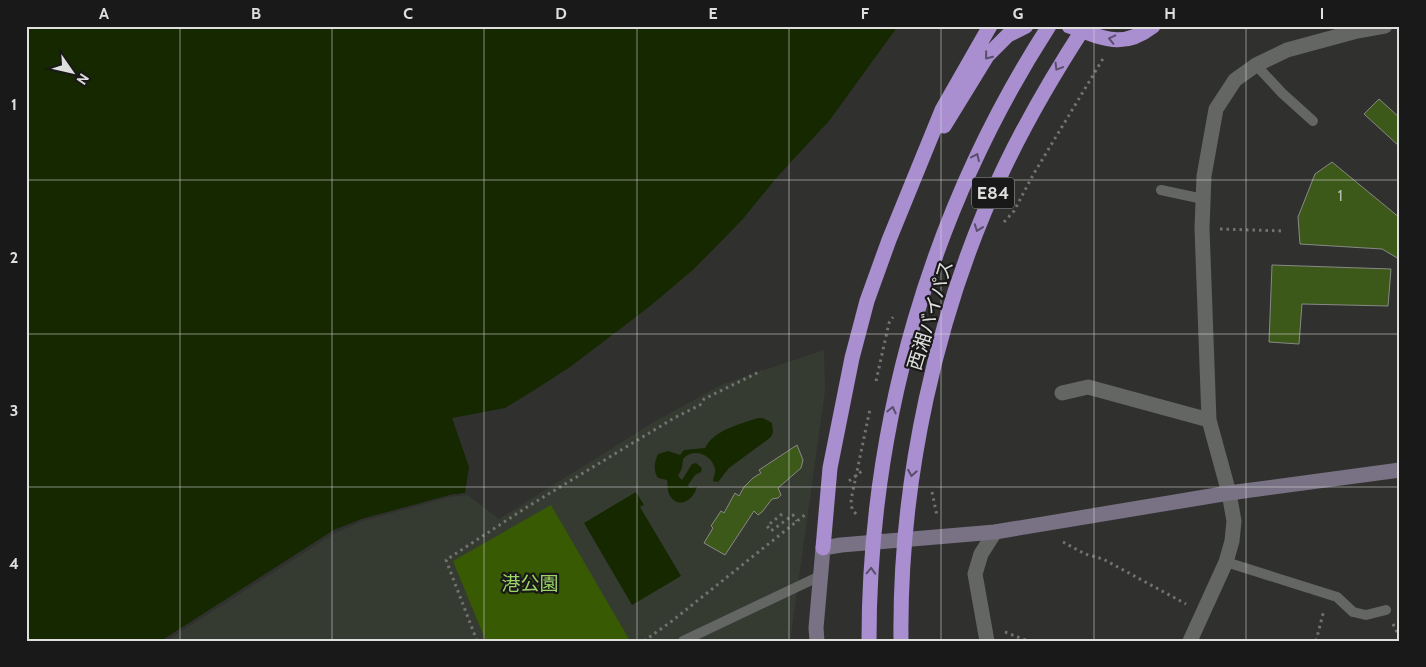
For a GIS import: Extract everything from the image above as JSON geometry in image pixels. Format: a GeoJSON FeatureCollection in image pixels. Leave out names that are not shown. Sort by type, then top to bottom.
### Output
{"type":"FeatureCollection","features":[{"type":"Feature","properties":{"kind":"highway"},"geometry":{"type":"LineString","coordinates":[[823,548],[830,468],[867,301],[889,240],[942,110],[990,26]]}},
{"type":"Feature","properties":{"kind":"highway"},"geometry":{"type":"LineString","coordinates":[[919,166],[986,56],[1008,35],[1026,26]]}},
{"type":"Feature","properties":{"kind":"highway","name":"西湘バイパス"},"geometry":{"type":"LineString","coordinates":[[869,641],[872,556],[879,483],[889,423],[917,311],[955,204],[976,158],[1018,76],[1049,26]]}},
{"type":"Feature","properties":{"kind":"highway"},"geometry":{"type":"LineString","coordinates":[[1069,26],[1122,41],[1141,36],[1153,26]]}},
{"type":"Feature","properties":{"kind":"highway","name":"西湘バイパス"},"geometry":{"type":"LineString","coordinates":[[901,641],[903,557],[910,487],[920,429],[948,318],[980,223],[1004,169],[1044,91],[1085,26]]}},
{"type":"Feature","properties":{"kind":"street"},"geometry":{"type":"LineString","coordinates":[[1190,641],[1226,562],[1232,541],[1234,521],[1229,493],[1209,420],[1202,228],[1205,168],[1216,109],[1233,79],[1256,65],[1287,50],[1358,31],[1385,26]]}},
{"type":"Feature","properties":{"kind":"street"},"geometry":{"type":"LineString","coordinates":[[1062,393],[1088,387],[1209,420]]}},
{"type":"Feature","properties":{"kind":"street"},"geometry":{"type":"LineString","coordinates":[[817,641],[816,628],[823,548],[995,532],[1229,493],[1400,470]]}},
{"type":"Feature","properties":{"kind":"street"},"geometry":{"type":"LineString","coordinates":[[987,641],[975,574],[981,554],[995,532]]}},
{"type":"Feature","properties":{"kind":"lane"},"geometry":{"type":"LineString","coordinates":[[1256,65],[1282,93],[1313,121]]}},
{"type":"Feature","properties":{"kind":"lane"},"geometry":{"type":"LineString","coordinates":[[1161,190],[1203,199]]}},
{"type":"Feature","properties":{"kind":"lane"},"geometry":{"type":"LineString","coordinates":[[1226,562],[1337,597],[1353,612],[1366,615],[1386,610]]}},
{"type":"Feature","properties":{"kind":"lane"},"geometry":{"type":"LineString","coordinates":[[682,641],[820,576]]}},
{"type":"Feature","properties":{"kind":"path"},"geometry":{"type":"LineString","coordinates":[[1033,175],[1107,51]]}},
{"type":"Feature","properties":{"kind":"path"},"geometry":{"type":"LineString","coordinates":[[1202,228],[1284,231]]}},
{"type":"Feature","properties":{"kind":"path"},"geometry":{"type":"LineString","coordinates":[[477,641],[446,560],[593,467],[674,418],[700,405],[704,399],[760,371]]}},
{"type":"Feature","properties":{"kind":"path"},"geometry":{"type":"LineString","coordinates":[[782,514],[767,526],[771,532],[793,515],[797,521]]}},
{"type":"Feature","properties":{"kind":"path"},"geometry":{"type":"LineString","coordinates":[[1035,526],[1085,554],[1103,559],[1202,612]]}},
{"type":"Feature","properties":{"kind":"path"},"geometry":{"type":"LineString","coordinates":[[1316,641],[1329,595]]}},
{"type":"Feature","properties":{"kind":"path"},"geometry":{"type":"LineString","coordinates":[[644,641],[672,622]]}},
{"type":"Feature","properties":{"kind":"shaded area"},"geometry":{"type":"Polygon","coordinates":[[[26,26],[898,26],[829,121],[778,176],[742,220],[694,269],[649,307],[570,367],[536,389],[505,408],[452,418],[469,467],[465,493],[450,495],[362,519],[334,530],[161,641],[26,641],[26,26]]]}},
{"type":"Feature","properties":{"kind":"shaded area"},"geometry":{"type":"Polygon","coordinates":[[[824,350],[825,391],[790,641],[161,641],[334,530],[362,519],[465,493],[499,519],[654,422],[723,384],[824,350]]]}},
{"type":"Feature","properties":{"kind":"shaded area"},"geometry":{"type":"Polygon","coordinates":[[[758,418],[763,418],[772,423],[773,432],[771,437],[729,468],[718,482],[713,481],[715,469],[710,459],[697,453],[687,455],[683,459],[682,468],[678,476],[682,480],[692,464],[696,463],[702,468],[701,472],[695,475],[688,485],[690,488],[697,486],[696,491],[690,499],[682,502],[674,500],[670,496],[667,480],[658,478],[655,472],[658,454],[668,451],[680,455],[684,450],[705,448],[721,432],[758,418]]]}},
{"type":"Feature","properties":{"kind":"shaded area"},"geometry":{"type":"Polygon","coordinates":[[[636,492],[644,505],[640,507],[681,576],[632,605],[584,523],[636,492]]]}},
{"type":"Feature","properties":{"kind":"green space","name":"港公園"},"geometry":{"type":"Polygon","coordinates":[[[551,505],[630,641],[486,641],[453,561],[551,505]]]}},
{"type":"Feature","properties":{"kind":"pier"},"geometry":{"type":"Polygon","coordinates":[[[465,493],[467,495],[450,497],[363,521],[335,533],[166,641],[161,641],[334,530],[362,519],[450,495],[465,493]]]}},
{"type":"Feature","properties":{"kind":"building"},"geometry":{"type":"Polygon","coordinates":[[[1379,99],[1400,118],[1400,147],[1364,114],[1379,99]]]}},
{"type":"Feature","properties":{"kind":"building"},"geometry":{"type":"Polygon","coordinates":[[[1332,162],[1400,218],[1399,259],[1382,249],[1300,244],[1298,217],[1315,174],[1332,162]]]}},
{"type":"Feature","properties":{"kind":"building"},"geometry":{"type":"Polygon","coordinates":[[[1272,265],[1391,269],[1388,306],[1302,304],[1299,344],[1269,342],[1272,265]]]}},
{"type":"Feature","properties":{"kind":"building"},"geometry":{"type":"Polygon","coordinates":[[[797,445],[803,460],[801,468],[778,488],[781,495],[778,498],[772,499],[758,515],[754,511],[725,555],[704,543],[713,528],[711,526],[721,511],[724,513],[735,493],[739,496],[744,487],[761,473],[759,470],[797,445]]]}}]}
